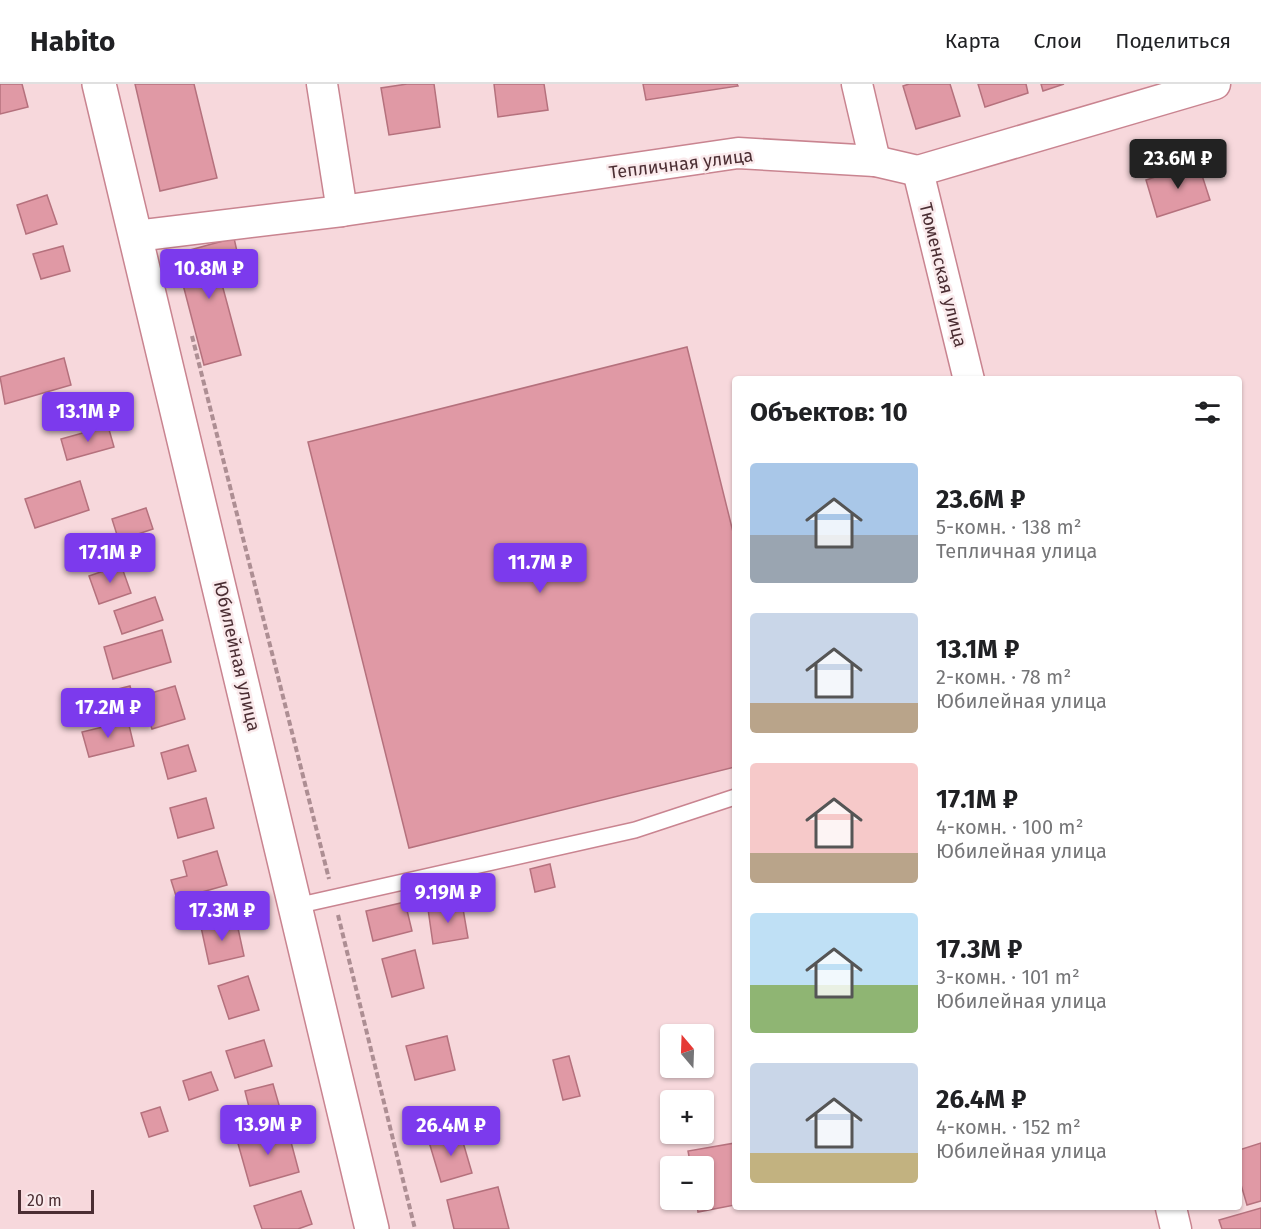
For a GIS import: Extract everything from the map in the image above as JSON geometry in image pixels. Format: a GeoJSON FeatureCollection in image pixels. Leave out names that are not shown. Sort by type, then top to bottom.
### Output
{"type":"FeatureCollection","features":[{"type":"Feature","properties":{"kind":"street","name":"Юбилейная улица"},"geometry":{"type":"LineString","coordinates":[[99,84],[372,1229]]}},
{"type":"Feature","properties":{"kind":"street"},"geometry":{"type":"LineString","coordinates":[[322,84],[342,212]]}},
{"type":"Feature","properties":{"kind":"street"},"geometry":{"type":"LineString","coordinates":[[857,84],[875,161]]}},
{"type":"Feature","properties":{"kind":"street","name":"Тепличная улица"},"geometry":{"type":"LineString","coordinates":[[136,236],[342,212],[738,153],[875,161],[918,171],[1215,84]]}},
{"type":"Feature","properties":{"kind":"street","name":"Тюменская улица"},"geometry":{"type":"LineString","coordinates":[[918,171],[968,376]]}},
{"type":"Feature","properties":{"kind":"street"},"geometry":{"type":"LineString","coordinates":[[1171,1210],[1176,1229]]}},
{"type":"Feature","properties":{"kind":"lane"},"geometry":{"type":"LineString","coordinates":[[296,906],[636,830],[732,798]]}},
{"type":"Feature","properties":{"kind":"path"},"geometry":{"type":"LineString","coordinates":[[191,332],[334,897],[415,1229]]}},
{"type":"Feature","properties":{"kind":"building"},"geometry":{"type":"Polygon","coordinates":[[[0,84],[22,84],[28,107],[0,114],[0,84]]]}},
{"type":"Feature","properties":{"kind":"building"},"geometry":{"type":"Polygon","coordinates":[[[135,84],[194,84],[217,178],[160,191],[135,84]]]}},
{"type":"Feature","properties":{"kind":"building"},"geometry":{"type":"Polygon","coordinates":[[[407,84],[434,84],[440,127],[389,135],[381,88],[407,84]]]}},
{"type":"Feature","properties":{"kind":"building"},"geometry":{"type":"Polygon","coordinates":[[[494,84],[544,84],[548,110],[498,117],[494,84]]]}},
{"type":"Feature","properties":{"kind":"building"},"geometry":{"type":"Polygon","coordinates":[[[643,84],[737,84],[738,86],[646,100],[643,84]]]}},
{"type":"Feature","properties":{"kind":"building"},"geometry":{"type":"Polygon","coordinates":[[[950,84],[960,116],[916,129],[903,86],[950,84]]]}},
{"type":"Feature","properties":{"kind":"building"},"geometry":{"type":"Polygon","coordinates":[[[978,84],[1026,84],[1028,93],[985,107],[978,84]]]}},
{"type":"Feature","properties":{"kind":"building"},"geometry":{"type":"Polygon","coordinates":[[[1041,84],[1064,84],[1043,91],[1041,84]]]}},
{"type":"Feature","properties":{"kind":"building"},"geometry":{"type":"Polygon","coordinates":[[[1198,163],[1210,200],[1157,217],[1146,180],[1198,163]]]}},
{"type":"Feature","properties":{"kind":"building"},"geometry":{"type":"Polygon","coordinates":[[[47,195],[57,224],[26,234],[17,205],[47,195]]]}},
{"type":"Feature","properties":{"kind":"building"},"geometry":{"type":"Polygon","coordinates":[[[234,238],[238,256],[216,262],[241,355],[204,365],[175,254],[234,238]]]}},
{"type":"Feature","properties":{"kind":"building"},"geometry":{"type":"Polygon","coordinates":[[[63,246],[70,271],[41,279],[33,254],[63,246]]]}},
{"type":"Feature","properties":{"kind":"building"},"geometry":{"type":"Polygon","coordinates":[[[687,347],[732,528],[732,768],[409,848],[308,442],[687,347]]]}},
{"type":"Feature","properties":{"kind":"building"},"geometry":{"type":"Polygon","coordinates":[[[64,358],[71,385],[5,404],[0,377],[64,358]]]}},
{"type":"Feature","properties":{"kind":"building"},"geometry":{"type":"Polygon","coordinates":[[[108,426],[114,447],[67,460],[61,439],[108,426]]]}},
{"type":"Feature","properties":{"kind":"building"},"geometry":{"type":"Polygon","coordinates":[[[80,481],[89,510],[35,528],[25,499],[80,481]]]}},
{"type":"Feature","properties":{"kind":"building"},"geometry":{"type":"Polygon","coordinates":[[[146,508],[153,529],[135,535],[139,549],[123,554],[112,519],[146,508]]]}},
{"type":"Feature","properties":{"kind":"building"},"geometry":{"type":"Polygon","coordinates":[[[121,565],[131,593],[99,604],[89,576],[121,565]]]}},
{"type":"Feature","properties":{"kind":"building"},"geometry":{"type":"Polygon","coordinates":[[[155,597],[163,620],[122,634],[114,611],[155,597]]]}},
{"type":"Feature","properties":{"kind":"building"},"geometry":{"type":"Polygon","coordinates":[[[162,630],[171,662],[113,679],[104,647],[162,630]]]}},
{"type":"Feature","properties":{"kind":"building"},"geometry":{"type":"Polygon","coordinates":[[[130,686],[136,709],[105,718],[98,694],[130,686]]]}},
{"type":"Feature","properties":{"kind":"building"},"geometry":{"type":"Polygon","coordinates":[[[175,686],[185,719],[152,729],[141,696],[175,686]]]}},
{"type":"Feature","properties":{"kind":"building"},"geometry":{"type":"Polygon","coordinates":[[[128,721],[134,746],[89,757],[82,732],[128,721]]]}},
{"type":"Feature","properties":{"kind":"building"},"geometry":{"type":"Polygon","coordinates":[[[188,745],[196,771],[168,779],[161,753],[188,745]]]}},
{"type":"Feature","properties":{"kind":"building"},"geometry":{"type":"Polygon","coordinates":[[[206,798],[214,828],[178,838],[170,808],[206,798]]]}},
{"type":"Feature","properties":{"kind":"building"},"geometry":{"type":"Polygon","coordinates":[[[217,851],[227,885],[177,899],[171,880],[187,876],[183,861],[217,851]]]}},
{"type":"Feature","properties":{"kind":"building"},"geometry":{"type":"Polygon","coordinates":[[[550,864],[555,887],[535,892],[530,869],[550,864]]]}},
{"type":"Feature","properties":{"kind":"building"},"geometry":{"type":"Polygon","coordinates":[[[405,902],[412,931],[373,941],[366,911],[405,902]]]}},
{"type":"Feature","properties":{"kind":"building"},"geometry":{"type":"Polygon","coordinates":[[[462,903],[468,938],[433,944],[428,909],[462,903]]]}},
{"type":"Feature","properties":{"kind":"building"},"geometry":{"type":"Polygon","coordinates":[[[236,919],[244,956],[209,964],[201,927],[236,919]]]}},
{"type":"Feature","properties":{"kind":"building"},"geometry":{"type":"Polygon","coordinates":[[[415,950],[424,988],[392,997],[382,959],[415,950]]]}},
{"type":"Feature","properties":{"kind":"building"},"geometry":{"type":"Polygon","coordinates":[[[248,976],[259,1010],[229,1019],[218,986],[248,976]]]}},
{"type":"Feature","properties":{"kind":"building"},"geometry":{"type":"Polygon","coordinates":[[[447,1036],[455,1070],[415,1080],[406,1046],[447,1036]]]}},
{"type":"Feature","properties":{"kind":"building"},"geometry":{"type":"Polygon","coordinates":[[[264,1040],[272,1066],[235,1078],[226,1051],[264,1040]]]}},
{"type":"Feature","properties":{"kind":"building"},"geometry":{"type":"Polygon","coordinates":[[[569,1056],[580,1096],[563,1100],[553,1060],[569,1056]]]}},
{"type":"Feature","properties":{"kind":"building"},"geometry":{"type":"Polygon","coordinates":[[[211,1072],[218,1090],[189,1100],[183,1081],[211,1072]]]}},
{"type":"Feature","properties":{"kind":"building"},"geometry":{"type":"Polygon","coordinates":[[[273,1084],[281,1112],[252,1119],[245,1091],[273,1084]]]}},
{"type":"Feature","properties":{"kind":"building"},"geometry":{"type":"Polygon","coordinates":[[[160,1107],[168,1131],[149,1137],[141,1113],[160,1107]]]}},
{"type":"Feature","properties":{"kind":"building"},"geometry":{"type":"Polygon","coordinates":[[[287,1127],[299,1172],[250,1186],[237,1140],[287,1127]]]}},
{"type":"Feature","properties":{"kind":"building"},"geometry":{"type":"Polygon","coordinates":[[[460,1132],[472,1173],[441,1182],[429,1142],[460,1132]]]}},
{"type":"Feature","properties":{"kind":"building"},"geometry":{"type":"Polygon","coordinates":[[[1261,1143],[1261,1201],[1247,1205],[1242,1188],[1242,1149],[1261,1143]]]}},
{"type":"Feature","properties":{"kind":"building"},"geometry":{"type":"Polygon","coordinates":[[[732,1144],[732,1206],[714,1209],[714,1156],[689,1156],[688,1151],[732,1144]]]}},
{"type":"Feature","properties":{"kind":"building"},"geometry":{"type":"Polygon","coordinates":[[[498,1187],[509,1229],[454,1229],[447,1200],[498,1187]]]}},
{"type":"Feature","properties":{"kind":"building"},"geometry":{"type":"Polygon","coordinates":[[[301,1191],[312,1224],[298,1229],[262,1229],[254,1206],[301,1191]]]}},
{"type":"Feature","properties":{"kind":"building"},"geometry":{"type":"Polygon","coordinates":[[[1261,1208],[1261,1229],[1222,1229],[1219,1220],[1261,1208]]]}}]}
